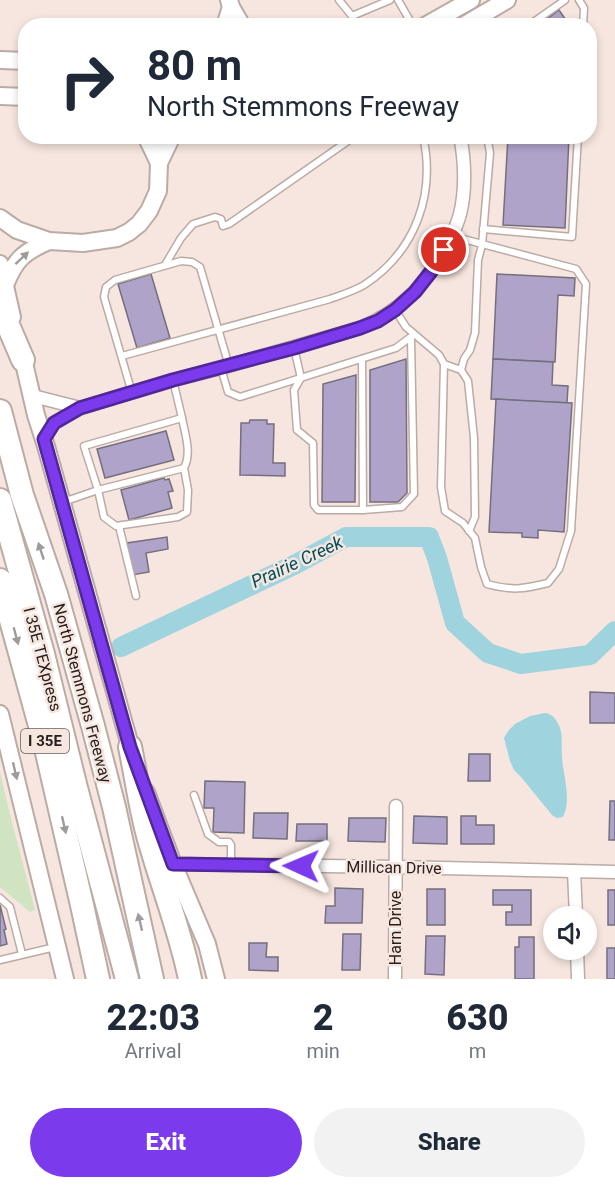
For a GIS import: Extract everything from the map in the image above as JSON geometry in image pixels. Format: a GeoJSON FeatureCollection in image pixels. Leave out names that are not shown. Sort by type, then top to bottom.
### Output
{"type":"FeatureCollection","features":[{"type":"Feature","properties":{"kind":"highway"},"geometry":{"type":"LineString","coordinates":[[2,294],[5,318],[23,360]]}},
{"type":"Feature","properties":{"kind":"highway","name":"North Stemmons Freeway"},"geometry":{"type":"LineString","coordinates":[[0,411],[22,495],[56,594],[93,726],[114,807],[152,979]]}},
{"type":"Feature","properties":{"kind":"highway","name":"I 35E TEXpress"},"geometry":{"type":"LineString","coordinates":[[0,500],[113,923]]}},
{"type":"Feature","properties":{"kind":"highway","name":"I 35E"},"geometry":{"type":"LineString","coordinates":[[0,580],[45,744],[98,979]]}},
{"type":"Feature","properties":{"kind":"highway"},"geometry":{"type":"LineString","coordinates":[[56,594],[58,651],[105,847],[113,923],[127,979]]}},
{"type":"Feature","properties":{"kind":"highway"},"geometry":{"type":"LineString","coordinates":[[130,747],[150,844],[190,979]]}},
{"type":"Feature","properties":{"kind":"highway"},"geometry":{"type":"LineString","coordinates":[[82,904],[105,941],[114,979]]}},
{"type":"Feature","properties":{"kind":"main road"},"geometry":{"type":"LineString","coordinates":[[439,18],[471,0]]}},
{"type":"Feature","properties":{"kind":"main road"},"geometry":{"type":"LineString","coordinates":[[477,18],[507,0]]}},
{"type":"Feature","properties":{"kind":"main road"},"geometry":{"type":"LineString","coordinates":[[230,4],[238,18]]}},
{"type":"Feature","properties":{"kind":"main road"},"geometry":{"type":"LineString","coordinates":[[0,96],[18,97]]}},
{"type":"Feature","properties":{"kind":"main road"},"geometry":{"type":"LineString","coordinates":[[150,144],[159,163]]}},
{"type":"Feature","properties":{"kind":"main road"},"geometry":{"type":"LineString","coordinates":[[0,218],[17,230],[49,241],[83,243],[117,238],[139,224],[149,211],[158,191],[159,163],[168,144]]}},
{"type":"Feature","properties":{"kind":"main road"},"geometry":{"type":"LineString","coordinates":[[2,294],[10,272],[20,258],[49,241]]}},
{"type":"Feature","properties":{"kind":"main road"},"geometry":{"type":"LineString","coordinates":[[0,264],[2,294]]}},
{"type":"Feature","properties":{"kind":"main road","name":"North Stemmons Freeway"},"geometry":{"type":"LineString","coordinates":[[23,360],[130,747],[173,864],[207,944],[216,979]]}},
{"type":"Feature","properties":{"kind":"main road"},"geometry":{"type":"LineString","coordinates":[[0,714],[65,979]]}},
{"type":"Feature","properties":{"kind":"street"},"geometry":{"type":"LineString","coordinates":[[44,439],[54,423],[80,408],[360,328],[378,321],[395,310],[415,292],[437,264],[452,236],[460,214],[464,181],[461,144]]}},
{"type":"Feature","properties":{"kind":"street"},"geometry":{"type":"LineString","coordinates":[[31,393],[80,408]]}},
{"type":"Feature","properties":{"kind":"street","name":"Harn Drive"},"geometry":{"type":"LineString","coordinates":[[395,979],[396,806]]}},
{"type":"Feature","properties":{"kind":"street","name":"Millican Drive"},"geometry":{"type":"LineString","coordinates":[[173,864],[615,872]]}},
{"type":"Feature","properties":{"kind":"street"},"geometry":{"type":"LineString","coordinates":[[574,871],[576,906]]}},
{"type":"Feature","properties":{"kind":"street"},"geometry":{"type":"LineString","coordinates":[[577,960],[578,979]]}},
{"type":"Feature","properties":{"kind":"lane"},"geometry":{"type":"LineString","coordinates":[[339,0],[352,16],[390,0]]}},
{"type":"Feature","properties":{"kind":"lane"},"geometry":{"type":"LineString","coordinates":[[398,0],[408,18]]}},
{"type":"Feature","properties":{"kind":"lane"},"geometry":{"type":"LineString","coordinates":[[539,18],[565,0]]}},
{"type":"Feature","properties":{"kind":"lane"},"geometry":{"type":"LineString","coordinates":[[579,0],[584,9],[583,18]]}},
{"type":"Feature","properties":{"kind":"lane"},"geometry":{"type":"LineString","coordinates":[[165,266],[193,224],[215,217],[221,219],[224,226],[229,224],[344,144]]}},
{"type":"Feature","properties":{"kind":"lane"},"geometry":{"type":"LineString","coordinates":[[122,356],[330,299],[362,286],[398,255],[409,240],[423,204],[428,169],[425,144]]}},
{"type":"Feature","properties":{"kind":"lane"},"geometry":{"type":"LineString","coordinates":[[460,370],[475,333],[478,260],[482,245],[490,153],[488,144]]}},
{"type":"Feature","properties":{"kind":"lane"},"geometry":{"type":"LineString","coordinates":[[483,229],[572,237],[578,144]]}},
{"type":"Feature","properties":{"kind":"lane"},"geometry":{"type":"LineString","coordinates":[[395,310],[412,335],[440,355],[444,364],[441,487],[445,511],[463,523],[475,538],[487,584],[506,589],[524,589],[548,584],[559,569],[571,531],[586,284],[576,269],[452,236]]}},
{"type":"Feature","properties":{"kind":"lane"},"geometry":{"type":"LineString","coordinates":[[132,393],[104,297],[106,287],[115,280],[181,261],[192,262],[200,267],[218,329],[228,392],[240,397],[396,348],[412,335]]}},
{"type":"Feature","properties":{"kind":"lane"},"geometry":{"type":"LineString","coordinates":[[294,348],[301,378],[294,390],[297,430],[314,443],[314,505],[318,510],[402,507],[414,494],[412,335]]}},
{"type":"Feature","properties":{"kind":"lane"},"geometry":{"type":"LineString","coordinates":[[362,359],[363,510]]}},
{"type":"Feature","properties":{"kind":"lane"},"geometry":{"type":"LineString","coordinates":[[444,364],[460,370],[468,381],[474,438],[475,517],[469,531]]}},
{"type":"Feature","properties":{"kind":"lane"},"geometry":{"type":"LineString","coordinates":[[173,380],[182,418],[188,449],[188,461],[184,468],[188,490],[187,512],[178,517],[116,526],[104,517],[84,446],[182,418]]}},
{"type":"Feature","properties":{"kind":"lane"},"geometry":{"type":"LineString","coordinates":[[62,502],[98,490],[184,468]]}},
{"type":"Feature","properties":{"kind":"lane"},"geometry":{"type":"LineString","coordinates":[[119,526],[136,596]]}},
{"type":"Feature","properties":{"kind":"lane"},"geometry":{"type":"LineString","coordinates":[[194,795],[208,834],[219,842],[229,842],[231,845],[231,865]]}},
{"type":"Feature","properties":{"kind":"lane"},"geometry":{"type":"LineString","coordinates":[[0,898],[10,907],[22,954]]}},
{"type":"Feature","properties":{"kind":"lane"},"geometry":{"type":"LineString","coordinates":[[0,960],[57,946]]}},
{"type":"Feature","properties":{"kind":"green space"},"geometry":{"type":"Polygon","coordinates":[[[0,772],[35,910],[30,912],[0,887],[0,772]]]}},
{"type":"Feature","properties":{"kind":"water"},"geometry":{"type":"Polygon","coordinates":[[[545,713],[556,720],[561,735],[567,803],[563,817],[557,818],[514,770],[504,738],[515,724],[530,716],[545,713]]]}},
{"type":"Feature","properties":{"kind":"building"},"geometry":{"type":"Polygon","coordinates":[[[559,10],[564,18],[548,18],[559,10]]]}},
{"type":"Feature","properties":{"kind":"building"},"geometry":{"type":"Polygon","coordinates":[[[508,144],[569,144],[565,228],[503,225],[508,144]]]}},
{"type":"Feature","properties":{"kind":"building"},"geometry":{"type":"Polygon","coordinates":[[[151,274],[170,338],[137,348],[118,284],[151,274]]]}},
{"type":"Feature","properties":{"kind":"building"},"geometry":{"type":"Polygon","coordinates":[[[497,274],[575,278],[574,296],[558,295],[555,362],[493,359],[497,274]]]}},
{"type":"Feature","properties":{"kind":"building"},"geometry":{"type":"Polygon","coordinates":[[[406,359],[407,493],[398,502],[370,502],[370,370],[406,359]]]}},
{"type":"Feature","properties":{"kind":"building"},"geometry":{"type":"Polygon","coordinates":[[[493,359],[553,362],[552,385],[568,386],[567,403],[491,399],[493,359]]]}},
{"type":"Feature","properties":{"kind":"building"},"geometry":{"type":"Polygon","coordinates":[[[356,375],[355,502],[322,502],[323,384],[356,375]]]}},
{"type":"Feature","properties":{"kind":"building"},"geometry":{"type":"Polygon","coordinates":[[[496,399],[572,403],[564,532],[538,530],[538,538],[522,537],[522,533],[489,532],[496,399]]]}},
{"type":"Feature","properties":{"kind":"building"},"geometry":{"type":"Polygon","coordinates":[[[250,420],[267,420],[267,424],[274,424],[273,463],[285,463],[285,476],[240,475],[241,423],[249,423],[250,420]]]}},
{"type":"Feature","properties":{"kind":"building"},"geometry":{"type":"Polygon","coordinates":[[[166,431],[174,460],[105,478],[97,449],[166,431]]]}},
{"type":"Feature","properties":{"kind":"building"},"geometry":{"type":"Polygon","coordinates":[[[164,478],[169,479],[173,491],[168,492],[172,508],[129,520],[121,490],[164,478]]]}},
{"type":"Feature","properties":{"kind":"building"},"geometry":{"type":"Polygon","coordinates":[[[167,537],[168,549],[146,553],[149,572],[132,575],[127,543],[167,537]]]}},
{"type":"Feature","properties":{"kind":"building"},"geometry":{"type":"Polygon","coordinates":[[[590,692],[615,693],[615,723],[590,723],[590,692]]]}},
{"type":"Feature","properties":{"kind":"building"},"geometry":{"type":"Polygon","coordinates":[[[469,754],[490,754],[490,781],[468,781],[469,754]]]}},
{"type":"Feature","properties":{"kind":"building"},"geometry":{"type":"Polygon","coordinates":[[[205,781],[245,782],[244,833],[213,832],[214,808],[204,808],[205,781]]]}},
{"type":"Feature","properties":{"kind":"building"},"geometry":{"type":"Polygon","coordinates":[[[610,801],[615,801],[615,840],[609,840],[610,801]]]}},
{"type":"Feature","properties":{"kind":"building"},"geometry":{"type":"Polygon","coordinates":[[[254,813],[288,813],[287,839],[253,838],[254,813]]]}},
{"type":"Feature","properties":{"kind":"building"},"geometry":{"type":"Polygon","coordinates":[[[414,816],[447,817],[447,844],[413,843],[414,816]]]}},
{"type":"Feature","properties":{"kind":"building"},"geometry":{"type":"Polygon","coordinates":[[[461,816],[476,816],[476,825],[494,825],[494,844],[461,844],[461,816]]]}},
{"type":"Feature","properties":{"kind":"building"},"geometry":{"type":"Polygon","coordinates":[[[349,818],[386,818],[385,842],[348,841],[349,818]]]}},
{"type":"Feature","properties":{"kind":"building"},"geometry":{"type":"Polygon","coordinates":[[[297,824],[327,824],[327,841],[296,841],[297,824]]]}},
{"type":"Feature","properties":{"kind":"building"},"geometry":{"type":"Polygon","coordinates":[[[335,888],[363,889],[362,923],[325,923],[326,906],[335,906],[335,888]]]}},
{"type":"Feature","properties":{"kind":"building"},"geometry":{"type":"Polygon","coordinates":[[[427,889],[445,889],[445,925],[427,925],[427,889]]]}},
{"type":"Feature","properties":{"kind":"building"},"geometry":{"type":"Polygon","coordinates":[[[493,890],[531,890],[531,925],[506,925],[506,912],[512,912],[512,905],[493,905],[493,890]]]}},
{"type":"Feature","properties":{"kind":"building"},"geometry":{"type":"Polygon","coordinates":[[[608,890],[615,890],[615,925],[608,925],[608,890]]]}},
{"type":"Feature","properties":{"kind":"building"},"geometry":{"type":"Polygon","coordinates":[[[0,905],[7,944],[0,946],[0,905]]]}},
{"type":"Feature","properties":{"kind":"building"},"geometry":{"type":"Polygon","coordinates":[[[343,934],[361,934],[360,970],[342,970],[343,934]]]}},
{"type":"Feature","properties":{"kind":"building"},"geometry":{"type":"Polygon","coordinates":[[[426,936],[445,936],[444,975],[425,974],[426,936]]]}},
{"type":"Feature","properties":{"kind":"building"},"geometry":{"type":"Polygon","coordinates":[[[519,937],[534,937],[534,979],[515,979],[515,947],[519,947],[519,937]]]}},
{"type":"Feature","properties":{"kind":"building"},"geometry":{"type":"Polygon","coordinates":[[[249,943],[267,943],[266,957],[278,957],[278,971],[249,970],[249,943]]]}},
{"type":"Feature","properties":{"kind":"building"},"geometry":{"type":"Polygon","coordinates":[[[607,948],[615,948],[615,979],[607,979],[607,948]]]}},
{"type":"Feature","properties":{"kind":"waterway","name":"Prairie Creek"},"geometry":{"type":"LineString","coordinates":[[121,647],[296,564],[346,537],[429,537],[455,623],[488,653],[521,664],[590,655],[615,631]]}},
{"type":"Feature","properties":{"kind":"route"},"geometry":{"type":"LineString","coordinates":[[301,866],[173,864],[130,747],[44,439],[54,423],[80,408],[173,380],[294,348],[378,321],[395,310],[415,292],[437,264],[444,250]]}}]}
